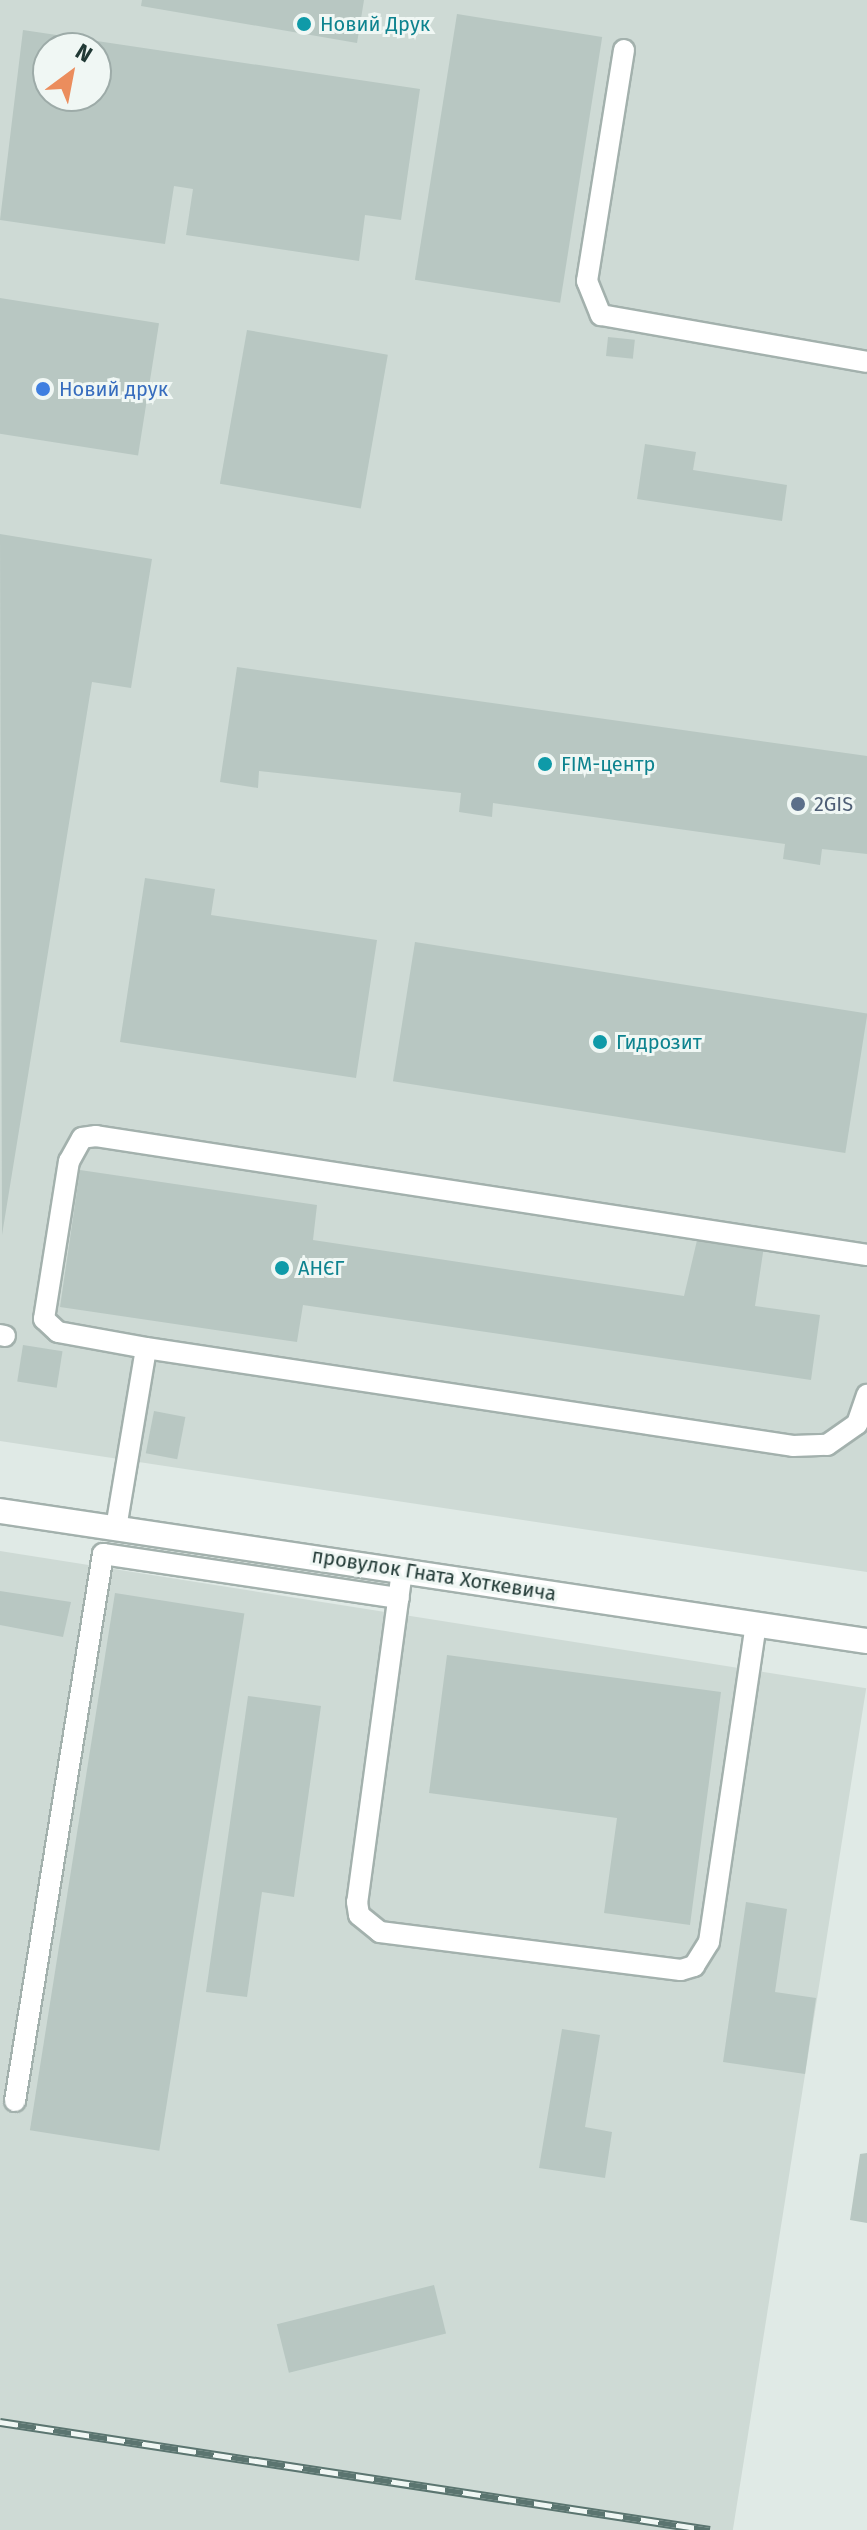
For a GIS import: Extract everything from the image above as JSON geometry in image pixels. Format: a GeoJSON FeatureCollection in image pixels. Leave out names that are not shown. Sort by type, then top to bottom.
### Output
{"type":"FeatureCollection","features":[{"type":"Feature","properties":{"kind":"street","name":"провулок Гната Хоткевича"},"geometry":{"type":"LineString","coordinates":[[0,1511],[867,1641]]}},
{"type":"Feature","properties":{"kind":"lane"},"geometry":{"type":"LineString","coordinates":[[624,50],[587,281],[601,315],[867,362]]}},
{"type":"Feature","properties":{"kind":"lane"},"geometry":{"type":"LineString","coordinates":[[867,1255],[82,1138],[69,1161],[44,1319],[58,1332],[146,1348],[793,1446],[827,1445],[857,1424],[867,1395]]}},
{"type":"Feature","properties":{"kind":"lane"},"geometry":{"type":"LineString","coordinates":[[116,1528],[146,1348]]}},
{"type":"Feature","properties":{"kind":"lane"},"geometry":{"type":"LineString","coordinates":[[15,2101],[103,1554],[399,1598]]}},
{"type":"Feature","properties":{"kind":"lane"},"geometry":{"type":"LineString","coordinates":[[402,1571],[359,1915],[380,1932],[681,1970],[694,1966],[709,1942],[756,1624]]}},
{"type":"Feature","properties":{"kind":"shaded area"},"geometry":{"type":"Polygon","coordinates":[[[0,0],[867,0],[867,1572],[0,1441],[0,0]]]}},
{"type":"Feature","properties":{"kind":"shaded area"},"geometry":{"type":"Polygon","coordinates":[[[0,1551],[866,1688],[733,2530],[0,2530],[0,1551]]]}},
{"type":"Feature","properties":{"kind":"building","name":"Новий Друк"},"geometry":{"type":"Polygon","coordinates":[[[142,0],[364,0],[357,43],[141,6],[142,0]]]}},
{"type":"Feature","properties":{"kind":"building"},"geometry":{"type":"Polygon","coordinates":[[[457,14],[602,37],[560,303],[415,280],[457,14]]]}},
{"type":"Feature","properties":{"kind":"building"},"geometry":{"type":"Polygon","coordinates":[[[23,30],[36,32],[32,32],[32,112],[112,112],[112,43],[420,89],[401,220],[365,215],[359,261],[186,235],[193,189],[174,186],[165,244],[0,220],[23,30]]]}},
{"type":"Feature","properties":{"kind":"building"},"geometry":{"type":"Polygon","coordinates":[[[0,298],[159,323],[138,456],[0,434],[0,298]]]}},
{"type":"Feature","properties":{"kind":"building"},"geometry":{"type":"Polygon","coordinates":[[[247,330],[388,355],[361,508],[220,484],[247,330]]]}},
{"type":"Feature","properties":{"kind":"building"},"geometry":{"type":"Polygon","coordinates":[[[608,337],[635,340],[633,359],[606,356],[608,337]]]}},
{"type":"Feature","properties":{"kind":"building"},"geometry":{"type":"Polygon","coordinates":[[[645,444],[696,452],[693,470],[787,485],[782,521],[637,499],[645,444]]]}},
{"type":"Feature","properties":{"kind":"building"},"geometry":{"type":"Polygon","coordinates":[[[0,534],[152,559],[131,688],[92,682],[2,1235],[0,534]]]}},
{"type":"Feature","properties":{"kind":"building","name":"FIM-центр"},"geometry":{"type":"Polygon","coordinates":[[[237,667],[867,756],[867,854],[822,849],[820,865],[783,859],[785,844],[493,803],[492,817],[459,812],[461,793],[259,771],[258,788],[220,782],[237,667]]]}},
{"type":"Feature","properties":{"kind":"building"},"geometry":{"type":"Polygon","coordinates":[[[145,878],[215,889],[211,915],[377,940],[356,1078],[120,1042],[145,878]]]}},
{"type":"Feature","properties":{"kind":"building","name":"Гидрозит"},"geometry":{"type":"Polygon","coordinates":[[[415,942],[867,1014],[845,1153],[393,1081],[415,942]]]}},
{"type":"Feature","properties":{"kind":"building","name":"АНЄГ"},"geometry":{"type":"Polygon","coordinates":[[[80,1170],[317,1205],[313,1240],[684,1296],[698,1236],[764,1246],[755,1306],[820,1315],[811,1380],[303,1305],[297,1342],[60,1307],[80,1170]]]}},
{"type":"Feature","properties":{"kind":"building"},"geometry":{"type":"Polygon","coordinates":[[[23,1345],[63,1351],[57,1388],[17,1382],[23,1345]]]}},
{"type":"Feature","properties":{"kind":"building"},"geometry":{"type":"Polygon","coordinates":[[[154,1411],[185,1417],[177,1459],[146,1453],[154,1411]]]}},
{"type":"Feature","properties":{"kind":"building"},"geometry":{"type":"Polygon","coordinates":[[[0,1591],[71,1602],[63,1637],[0,1625],[0,1591]]]}},
{"type":"Feature","properties":{"kind":"building"},"geometry":{"type":"Polygon","coordinates":[[[115,1593],[244,1613],[159,2151],[30,2130],[115,1593]]]}},
{"type":"Feature","properties":{"kind":"building"},"geometry":{"type":"Polygon","coordinates":[[[447,1655],[721,1692],[690,1925],[604,1913],[617,1818],[429,1793],[447,1655]]]}},
{"type":"Feature","properties":{"kind":"building"},"geometry":{"type":"Polygon","coordinates":[[[248,1696],[321,1706],[294,1897],[262,1892],[247,1997],[206,1992],[248,1696]]]}},
{"type":"Feature","properties":{"kind":"building"},"geometry":{"type":"Polygon","coordinates":[[[746,1902],[787,1909],[775,1992],[816,1998],[805,2074],[723,2062],[746,1902]]]}},
{"type":"Feature","properties":{"kind":"building"},"geometry":{"type":"Polygon","coordinates":[[[562,2029],[600,2035],[585,2127],[612,2132],[605,2178],[539,2168],[562,2029]]]}},
{"type":"Feature","properties":{"kind":"building"},"geometry":{"type":"Polygon","coordinates":[[[867,2153],[867,2223],[850,2220],[860,2154],[867,2153]]]}},
{"type":"Feature","properties":{"kind":"building"},"geometry":{"type":"Polygon","coordinates":[[[434,2285],[446,2334],[289,2373],[277,2324],[434,2285]]]}},
{"type":"Feature","properties":{"kind":"railway"},"geometry":{"type":"LineString","coordinates":[[0,2422],[710,2530]]}},
{"type":"Feature","properties":{"kind":"place","name":"Новий Друк"},"geometry":{"type":"Point","coordinates":[304,24]}},
{"type":"Feature","properties":{"kind":"place","name":"Новий друк"},"geometry":{"type":"Point","coordinates":[43,389]}},
{"type":"Feature","properties":{"kind":"place","name":"FIM-центр"},"geometry":{"type":"Point","coordinates":[545,764]}},
{"type":"Feature","properties":{"kind":"place","name":"2GIS"},"geometry":{"type":"Point","coordinates":[798,804]}},
{"type":"Feature","properties":{"kind":"place","name":"Гидрозит"},"geometry":{"type":"Point","coordinates":[600,1042]}},
{"type":"Feature","properties":{"kind":"place","name":"АНЄГ"},"geometry":{"type":"Point","coordinates":[282,1268]}}]}
